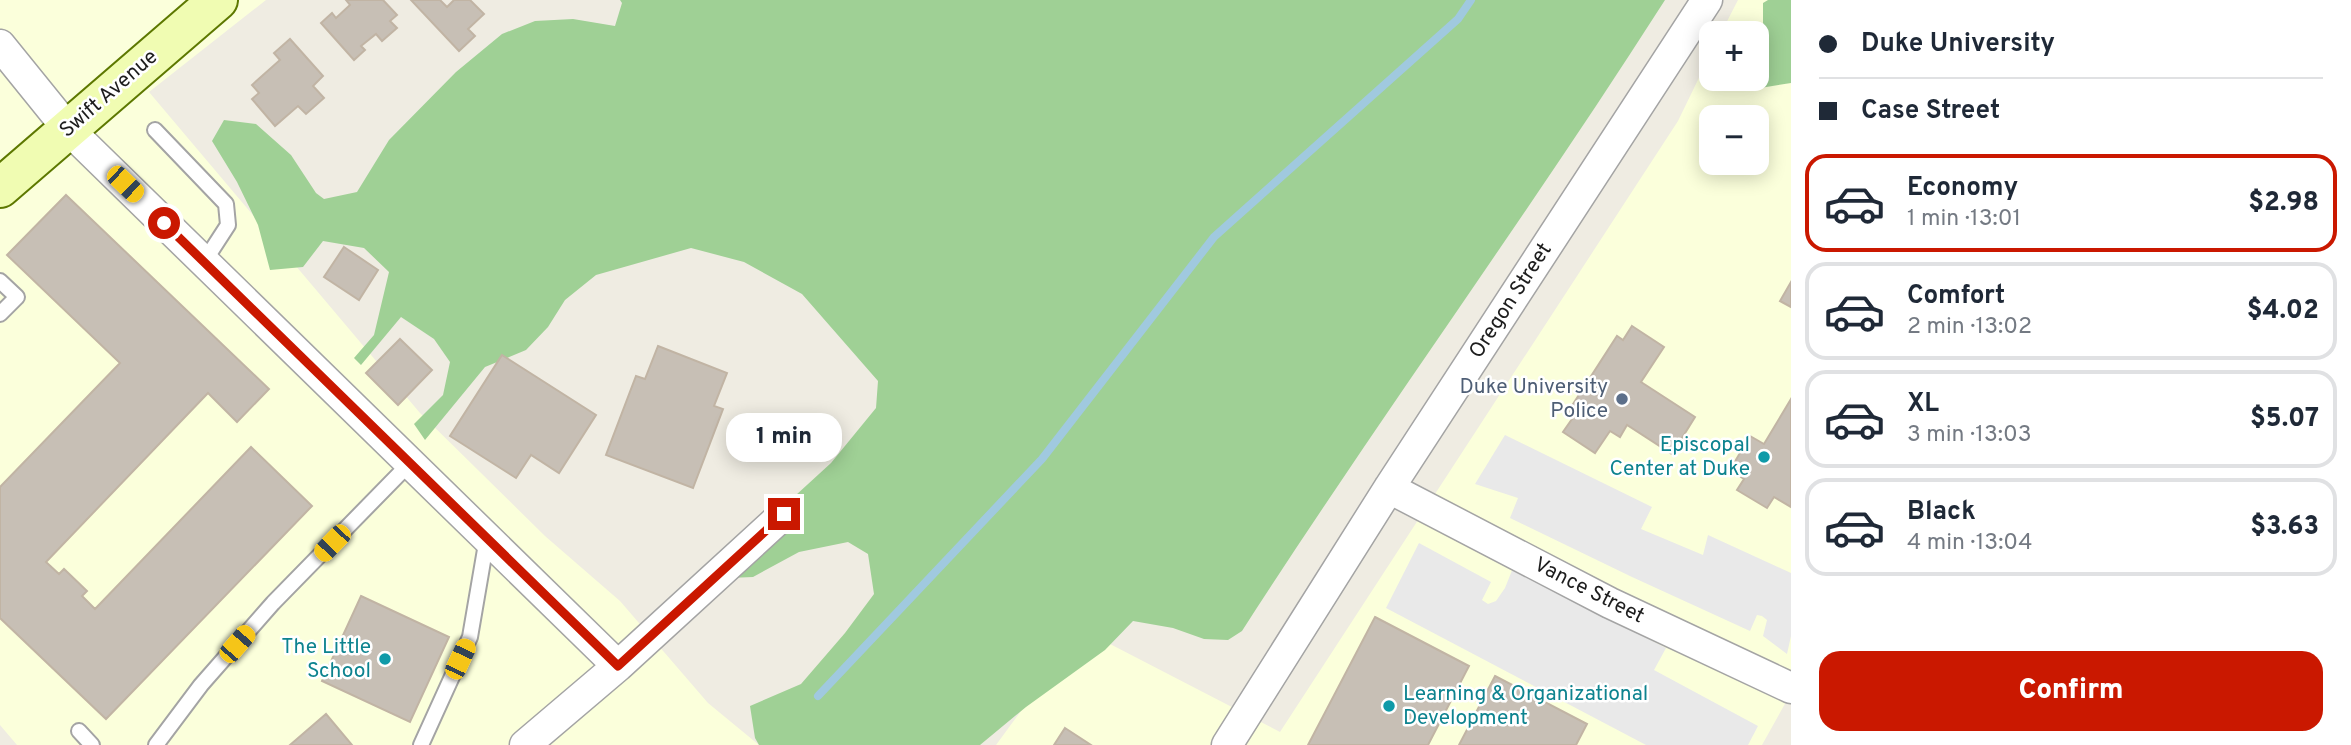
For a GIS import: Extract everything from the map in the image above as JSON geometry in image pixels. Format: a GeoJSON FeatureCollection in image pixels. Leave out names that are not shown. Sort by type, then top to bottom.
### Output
{"type":"FeatureCollection","features":[{"type":"Feature","properties":{"kind":"street","name":"Swift Avenue"},"geometry":{"type":"LineString","coordinates":[[0,188],[218,0]]}},
{"type":"Feature","properties":{"kind":"street","name":"Oregon Street"},"geometry":{"type":"LineString","coordinates":[[1227,745],[1390,488],[1707,0]]}},
{"type":"Feature","properties":{"kind":"street"},"geometry":{"type":"LineString","coordinates":[[0,45],[68,129],[618,666]]}},
{"type":"Feature","properties":{"kind":"street","name":"Vance Street"},"geometry":{"type":"LineString","coordinates":[[1390,488],[1610,603],[1791,688]]}},
{"type":"Feature","properties":{"kind":"street"},"geometry":{"type":"LineString","coordinates":[[525,745],[618,666],[784,514]]}},
{"type":"Feature","properties":{"kind":"lane"},"geometry":{"type":"LineString","coordinates":[[155,130],[226,204],[228,225],[204,262]]}},
{"type":"Feature","properties":{"kind":"lane"},"geometry":{"type":"LineString","coordinates":[[0,281],[17,297],[0,314]]}},
{"type":"Feature","properties":{"kind":"lane"},"geometry":{"type":"LineString","coordinates":[[156,745],[201,685],[274,603],[410,463]]}},
{"type":"Feature","properties":{"kind":"lane"},"geometry":{"type":"LineString","coordinates":[[421,745],[470,638],[487,538]]}},
{"type":"Feature","properties":{"kind":"lane"},"geometry":{"type":"LineString","coordinates":[[79,731],[92,745]]}},
{"type":"Feature","properties":{"kind":"shaded area"},"geometry":{"type":"Polygon","coordinates":[[[0,0],[266,0],[149,92],[420,413],[545,536],[620,601],[708,703],[759,745],[17,745],[0,725],[0,0]]]}},
{"type":"Feature","properties":{"kind":"shaded area"},"geometry":{"type":"Polygon","coordinates":[[[1738,0],[1791,0],[1791,693],[1762,745],[996,745],[1081,629],[1280,732],[1678,121],[1699,78],[1699,91],[1769,91],[1769,21],[1727,21],[1738,0]]]}},
{"type":"Feature","properties":{"kind":"shaded area"},"geometry":{"type":"Polygon","coordinates":[[[1505,435],[1652,507],[1641,529],[1703,555],[1708,535],[1791,573],[1791,636],[1787,654],[1763,636],[1767,620],[1762,616],[1757,615],[1750,631],[1510,518],[1518,498],[1475,484],[1505,435]]]}},
{"type":"Feature","properties":{"kind":"shaded area"},"geometry":{"type":"Polygon","coordinates":[[[1419,543],[1491,582],[1482,600],[1488,604],[1496,601],[1513,568],[1666,648],[1654,670],[1758,726],[1748,745],[1646,745],[1386,608],[1419,543]]]}},
{"type":"Feature","properties":{"kind":"green space"},"geometry":{"type":"Polygon","coordinates":[[[620,0],[1665,0],[1242,631],[1228,640],[1204,639],[1173,628],[1133,621],[1105,650],[1026,707],[980,745],[759,745],[755,738],[750,706],[801,684],[874,594],[868,554],[848,542],[799,552],[753,577],[729,578],[725,560],[831,463],[876,408],[878,381],[802,294],[744,262],[691,248],[596,275],[565,300],[548,327],[526,350],[485,367],[425,440],[414,424],[443,395],[450,362],[434,339],[401,317],[361,365],[354,358],[374,335],[389,272],[364,248],[323,241],[303,267],[270,270],[258,225],[237,182],[212,141],[224,120],[256,124],[291,155],[316,193],[324,199],[357,192],[389,140],[456,72],[502,34],[535,21],[573,19],[615,26],[622,3],[620,0]]]}},
{"type":"Feature","properties":{"kind":"green space"},"geometry":{"type":"Polygon","coordinates":[[[1768,0],[1791,0],[1791,83],[1769,87],[1769,21],[1763,21],[1763,3],[1768,0]]]}},
{"type":"Feature","properties":{"kind":"building"},"geometry":{"type":"Polygon","coordinates":[[[346,0],[383,0],[397,15],[390,21],[397,28],[382,41],[376,34],[361,46],[365,50],[354,60],[321,23],[332,13],[336,18],[350,5],[346,0]]]}},
{"type":"Feature","properties":{"kind":"building"},"geometry":{"type":"Polygon","coordinates":[[[411,0],[440,0],[447,7],[454,0],[470,0],[484,14],[468,29],[475,36],[459,51],[411,0]]]}},
{"type":"Feature","properties":{"kind":"building"},"geometry":{"type":"Polygon","coordinates":[[[290,39],[323,76],[313,86],[324,98],[306,114],[298,106],[275,126],[252,99],[259,93],[252,85],[280,60],[274,53],[290,39]]]}},
{"type":"Feature","properties":{"kind":"building"},"geometry":{"type":"Polygon","coordinates":[[[66,195],[269,389],[237,422],[208,393],[46,562],[59,574],[64,569],[87,591],[82,596],[95,609],[251,447],[312,506],[106,719],[0,618],[0,487],[120,363],[7,255],[66,195]]]}},
{"type":"Feature","properties":{"kind":"building"},"geometry":{"type":"Polygon","coordinates":[[[344,247],[378,270],[359,300],[324,277],[344,247]]]}},
{"type":"Feature","properties":{"kind":"building"},"geometry":{"type":"Polygon","coordinates":[[[1791,282],[1791,307],[1780,301],[1791,282]]]}},
{"type":"Feature","properties":{"kind":"building","name":"Duke University Police"},"geometry":{"type":"Polygon","coordinates":[[[1632,326],[1664,347],[1641,382],[1695,417],[1672,454],[1627,425],[1620,437],[1610,431],[1595,453],[1563,432],[1572,419],[1566,415],[1617,336],[1623,340],[1632,326]]]}},
{"type":"Feature","properties":{"kind":"building"},"geometry":{"type":"Polygon","coordinates":[[[400,339],[432,370],[398,405],[366,373],[400,339]]]}},
{"type":"Feature","properties":{"kind":"building"},"geometry":{"type":"Polygon","coordinates":[[[658,346],[727,373],[714,406],[723,409],[693,488],[606,455],[636,376],[645,379],[658,346]]]}},
{"type":"Feature","properties":{"kind":"building"},"geometry":{"type":"Polygon","coordinates":[[[502,355],[596,415],[559,473],[531,455],[516,478],[450,436],[502,355]]]}},
{"type":"Feature","properties":{"kind":"building","name":"Episcopal Center at Duke"},"geometry":{"type":"Polygon","coordinates":[[[1791,399],[1791,507],[1774,497],[1767,508],[1737,490],[1744,479],[1730,470],[1750,436],[1764,444],[1791,399]]]}},
{"type":"Feature","properties":{"kind":"building","name":"The Little School"},"geometry":{"type":"Polygon","coordinates":[[[361,596],[449,637],[410,722],[322,681],[361,596]]]}},
{"type":"Feature","properties":{"kind":"building","name":"Learning & Organizational Development"},"geometry":{"type":"Polygon","coordinates":[[[1375,617],[1469,666],[1428,745],[1308,745],[1375,617]]]}},
{"type":"Feature","properties":{"kind":"building"},"geometry":{"type":"Polygon","coordinates":[[[1495,676],[1587,724],[1576,745],[1459,745],[1495,676]]]}},
{"type":"Feature","properties":{"kind":"building"},"geometry":{"type":"Polygon","coordinates":[[[326,714],[352,745],[290,745],[326,714]]]}},
{"type":"Feature","properties":{"kind":"building"},"geometry":{"type":"Polygon","coordinates":[[[1065,728],[1091,745],[1054,745],[1065,728]]]}},
{"type":"Feature","properties":{"kind":"waterway"},"geometry":{"type":"LineString","coordinates":[[818,696],[1042,459],[1214,237],[1458,19],[1471,0]]}},
{"type":"Feature","properties":{"kind":"place","name":"Duke University Police"},"geometry":{"type":"Point","coordinates":[1622,399]}},
{"type":"Feature","properties":{"kind":"place","name":"Episcopal Center at Duke"},"geometry":{"type":"Point","coordinates":[1764,457]}},
{"type":"Feature","properties":{"kind":"place","name":"The Little School"},"geometry":{"type":"Point","coordinates":[385,659]}},
{"type":"Feature","properties":{"kind":"place","name":"Learning & Organizational Development"},"geometry":{"type":"Point","coordinates":[1389,706]}},
{"type":"Feature","properties":{"kind":"route"},"geometry":{"type":"LineString","coordinates":[[164,223],[618,666],[784,514]]}}]}
